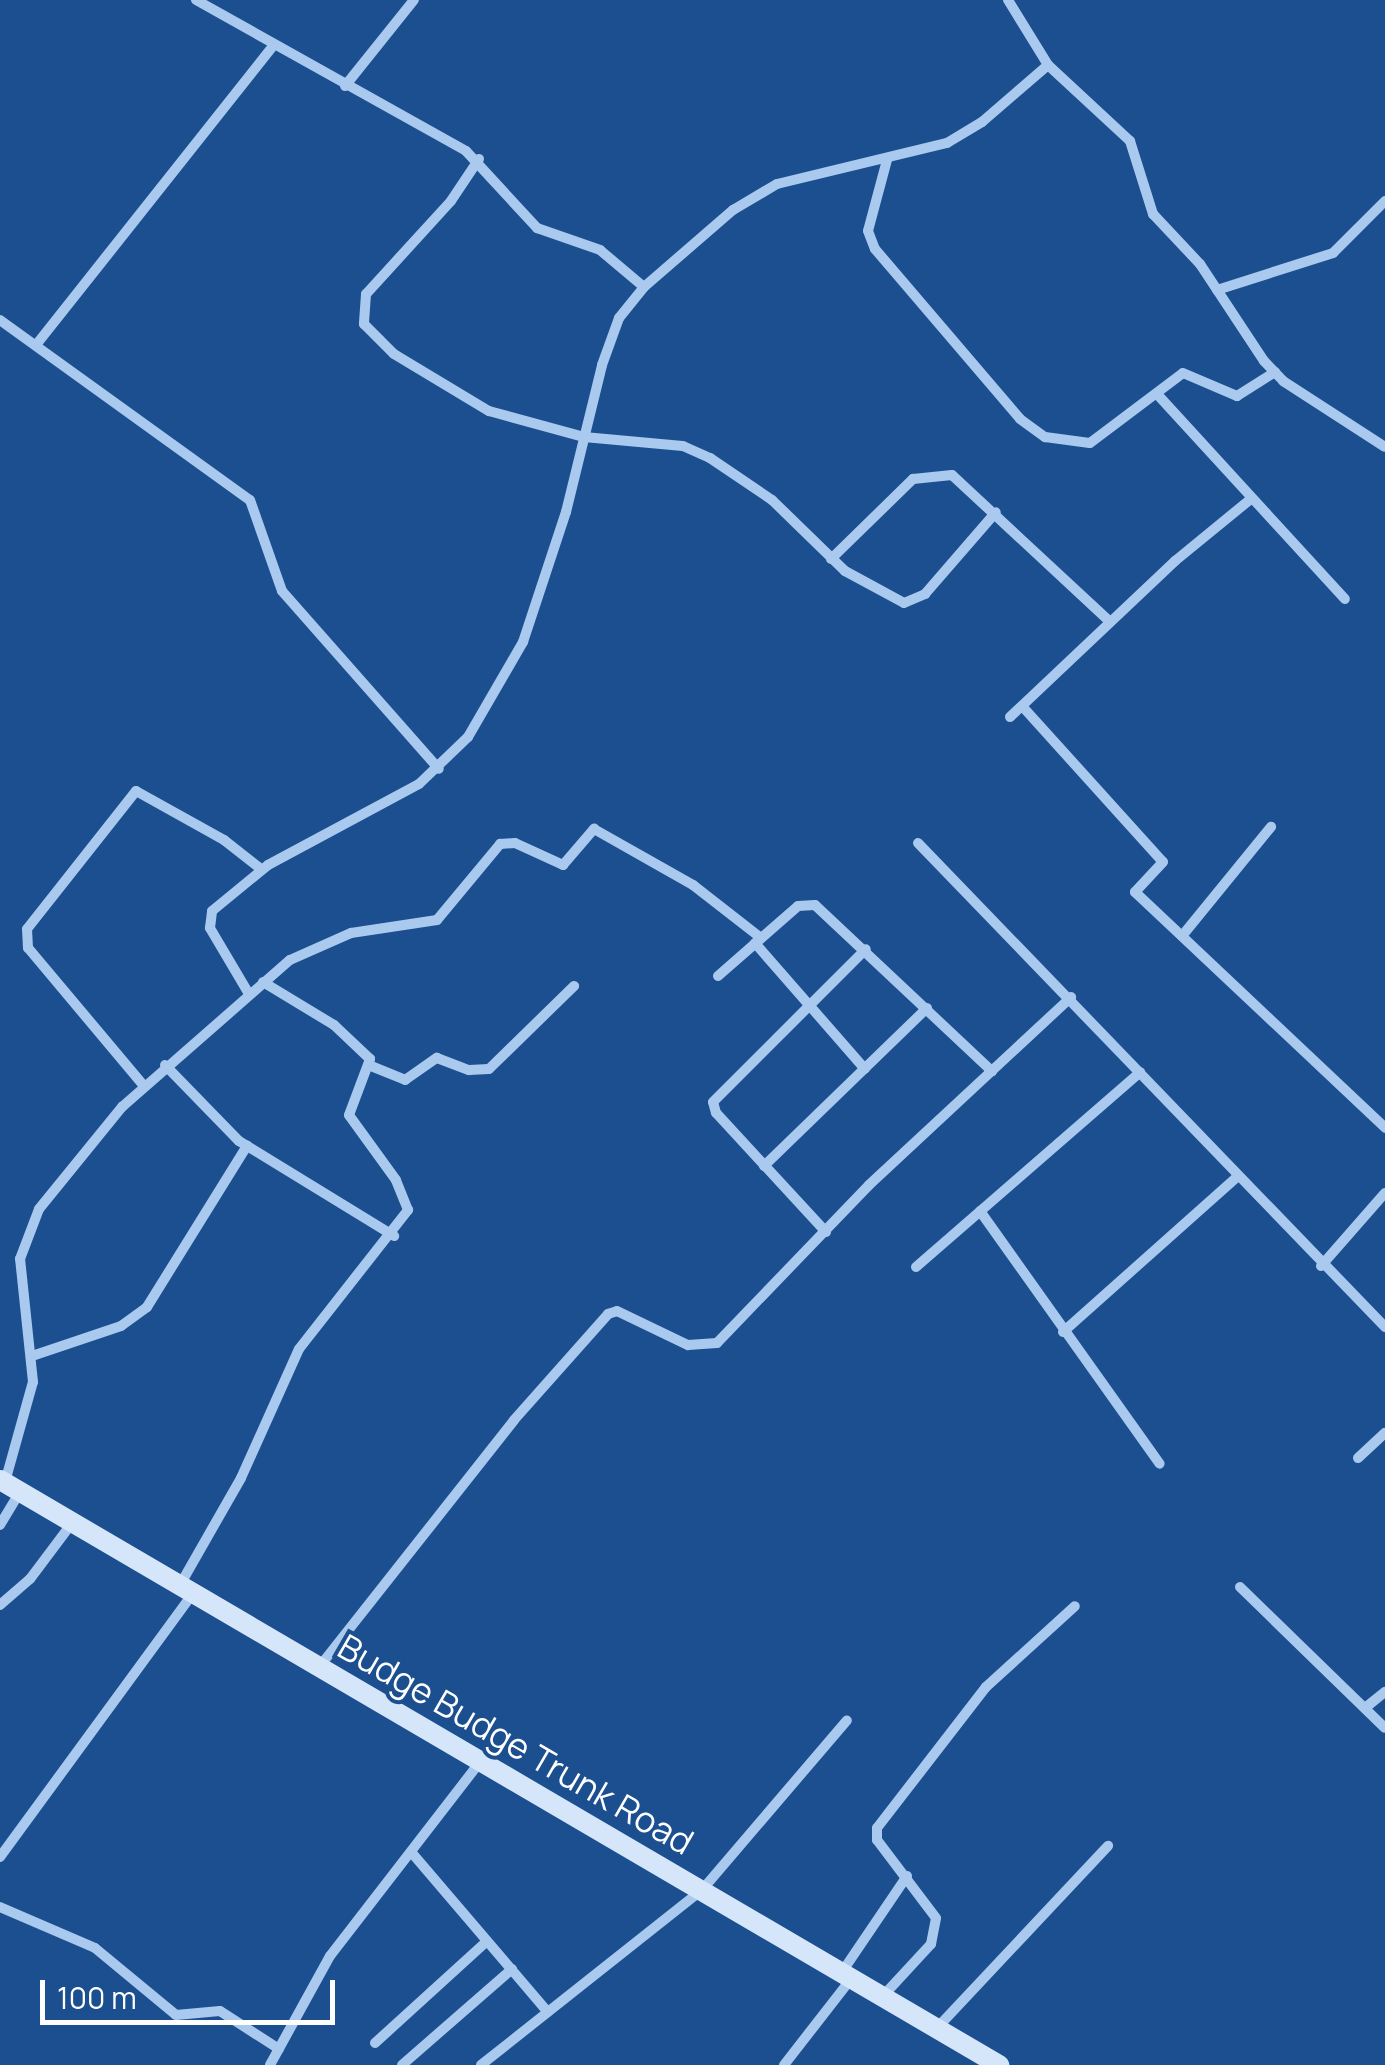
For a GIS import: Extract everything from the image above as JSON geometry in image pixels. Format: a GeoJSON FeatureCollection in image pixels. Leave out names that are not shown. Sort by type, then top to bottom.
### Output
{"type":"FeatureCollection","features":[{"type":"Feature","properties":{"kind":"main road","name":"Budge Budge Trunk Road"},"geometry":{"type":"LineString","coordinates":[[8,1485],[999,2065]]}},
{"type":"Feature","properties":{"kind":"street"},"geometry":{"type":"LineString","coordinates":[[196,0],[478,159],[537,228],[600,250],[644,287]]}},
{"type":"Feature","properties":{"kind":"street"},"geometry":{"type":"LineString","coordinates":[[345,86],[414,0]]}},
{"type":"Feature","properties":{"kind":"street"},"geometry":{"type":"LineString","coordinates":[[1008,0],[1048,65],[1130,141],[1153,214],[1218,290],[1275,372],[1385,447]]}},
{"type":"Feature","properties":{"kind":"street"},"geometry":{"type":"LineString","coordinates":[[36,345],[274,45]]}},
{"type":"Feature","properties":{"kind":"street"},"geometry":{"type":"LineString","coordinates":[[249,994],[209,920],[220,899],[261,870],[439,769],[490,704],[522,642],[620,318],[644,287],[733,210],[778,184],[946,143],[982,122],[1048,65]]}},
{"type":"Feature","properties":{"kind":"street"},"geometry":{"type":"LineString","coordinates":[[478,159],[451,201],[377,278],[362,307],[364,324],[394,354],[477,405],[584,437],[683,446],[710,458],[772,500],[830,559],[890,599],[914,603],[996,512]]}},
{"type":"Feature","properties":{"kind":"street"},"geometry":{"type":"LineString","coordinates":[[888,160],[868,231],[876,249],[1020,420],[1058,441],[1090,443],[1183,374],[1238,396],[1275,372]]}},
{"type":"Feature","properties":{"kind":"street"},"geometry":{"type":"LineString","coordinates":[[1218,290],[1316,261],[1385,200]]}},
{"type":"Feature","properties":{"kind":"street"},"geometry":{"type":"LineString","coordinates":[[0,320],[250,500],[282,591],[439,769]]}},
{"type":"Feature","properties":{"kind":"street"},"geometry":{"type":"LineString","coordinates":[[1156,394],[1346,599]]}},
{"type":"Feature","properties":{"kind":"street"},"geometry":{"type":"LineString","coordinates":[[830,559],[874,511],[927,474],[952,476],[996,512],[1110,622]]}},
{"type":"Feature","properties":{"kind":"street"},"geometry":{"type":"LineString","coordinates":[[1010,717],[1110,622],[1252,498]]}},
{"type":"Feature","properties":{"kind":"street"},"geometry":{"type":"LineString","coordinates":[[1022,706],[1162,862],[1136,892],[1385,1128]]}},
{"type":"Feature","properties":{"kind":"street"},"geometry":{"type":"LineString","coordinates":[[144,1086],[28,948],[27,930],[136,790],[224,840],[261,870]]}},
{"type":"Feature","properties":{"kind":"street"},"geometry":{"type":"LineString","coordinates":[[1182,936],[1271,827]]}},
{"type":"Feature","properties":{"kind":"street"},"geometry":{"type":"LineString","coordinates":[[0,1525],[27,1410],[32,1356],[20,1259],[26,1236],[91,1138],[165,1066],[262,982],[333,938],[438,920],[500,844],[515,843],[564,865],[594,828],[693,885],[758,940],[865,1068]]}},
{"type":"Feature","properties":{"kind":"street"},"geometry":{"type":"LineString","coordinates":[[918,843],[1071,997],[1321,1266],[1385,1327]]}},
{"type":"Feature","properties":{"kind":"street"},"geometry":{"type":"LineString","coordinates":[[718,976],[807,903],[828,912],[992,1071]]}},
{"type":"Feature","properties":{"kind":"street"},"geometry":{"type":"LineString","coordinates":[[826,1232],[716,1113],[713,1102],[866,949]]}},
{"type":"Feature","properties":{"kind":"street"},"geometry":{"type":"LineString","coordinates":[[262,982],[334,1026],[371,1066],[405,1080],[437,1058],[469,1070],[489,1069],[574,986]]}},
{"type":"Feature","properties":{"kind":"street"},"geometry":{"type":"LineString","coordinates":[[319,1667],[514,1420],[608,1314],[616,1311],[688,1345],[716,1344],[826,1232],[1071,997]]}},
{"type":"Feature","properties":{"kind":"street"},"geometry":{"type":"LineString","coordinates":[[764,1166],[927,1008]]}},
{"type":"Feature","properties":{"kind":"street"},"geometry":{"type":"LineString","coordinates":[[165,1066],[212,1120],[247,1146],[394,1236]]}},
{"type":"Feature","properties":{"kind":"street"},"geometry":{"type":"LineString","coordinates":[[0,1856],[186,1590],[299,1349],[341,1289],[404,1221],[406,1200],[348,1115],[371,1066]]}},
{"type":"Feature","properties":{"kind":"street"},"geometry":{"type":"LineString","coordinates":[[916,1266],[1140,1072]]}},
{"type":"Feature","properties":{"kind":"street"},"geometry":{"type":"LineString","coordinates":[[32,1356],[121,1326],[147,1307],[247,1146]]}},
{"type":"Feature","properties":{"kind":"street"},"geometry":{"type":"LineString","coordinates":[[1063,1332],[1237,1177]]}},
{"type":"Feature","properties":{"kind":"street"},"geometry":{"type":"LineString","coordinates":[[1321,1266],[1385,1193]]}},
{"type":"Feature","properties":{"kind":"street"},"geometry":{"type":"LineString","coordinates":[[980,1211],[1160,1464]]}},
{"type":"Feature","properties":{"kind":"street"},"geometry":{"type":"LineString","coordinates":[[1358,1458],[1385,1433]]}},
{"type":"Feature","properties":{"kind":"street"},"geometry":{"type":"LineString","coordinates":[[0,1605],[30,1579],[72,1523]]}},
{"type":"Feature","properties":{"kind":"street"},"geometry":{"type":"LineString","coordinates":[[1240,1586],[1385,1728]]}},
{"type":"Feature","properties":{"kind":"street"},"geometry":{"type":"LineString","coordinates":[[882,1996],[935,1932],[930,1903],[877,1840],[877,1828],[986,1687],[1075,1606]]}},
{"type":"Feature","properties":{"kind":"street"},"geometry":{"type":"LineString","coordinates":[[1366,1708],[1385,1692]]}},
{"type":"Feature","properties":{"kind":"street"},"geometry":{"type":"LineString","coordinates":[[481,2065],[702,1890],[847,1720]]}},
{"type":"Feature","properties":{"kind":"street"},"geometry":{"type":"LineString","coordinates":[[270,2065],[330,1956],[480,1761]]}},
{"type":"Feature","properties":{"kind":"street"},"geometry":{"type":"LineString","coordinates":[[936,2028],[1108,1846]]}},
{"type":"Feature","properties":{"kind":"street"},"geometry":{"type":"LineString","coordinates":[[412,1853],[548,2012]]}},
{"type":"Feature","properties":{"kind":"street"},"geometry":{"type":"LineString","coordinates":[[784,2065],[847,1975],[907,1876]]}},
{"type":"Feature","properties":{"kind":"street"},"geometry":{"type":"LineString","coordinates":[[0,1907],[96,1948],[176,2016],[220,2011],[279,2049]]}},
{"type":"Feature","properties":{"kind":"street"},"geometry":{"type":"LineString","coordinates":[[375,2043],[487,1941]]}},
{"type":"Feature","properties":{"kind":"street"},"geometry":{"type":"LineString","coordinates":[[402,2065],[512,1969]]}}]}
